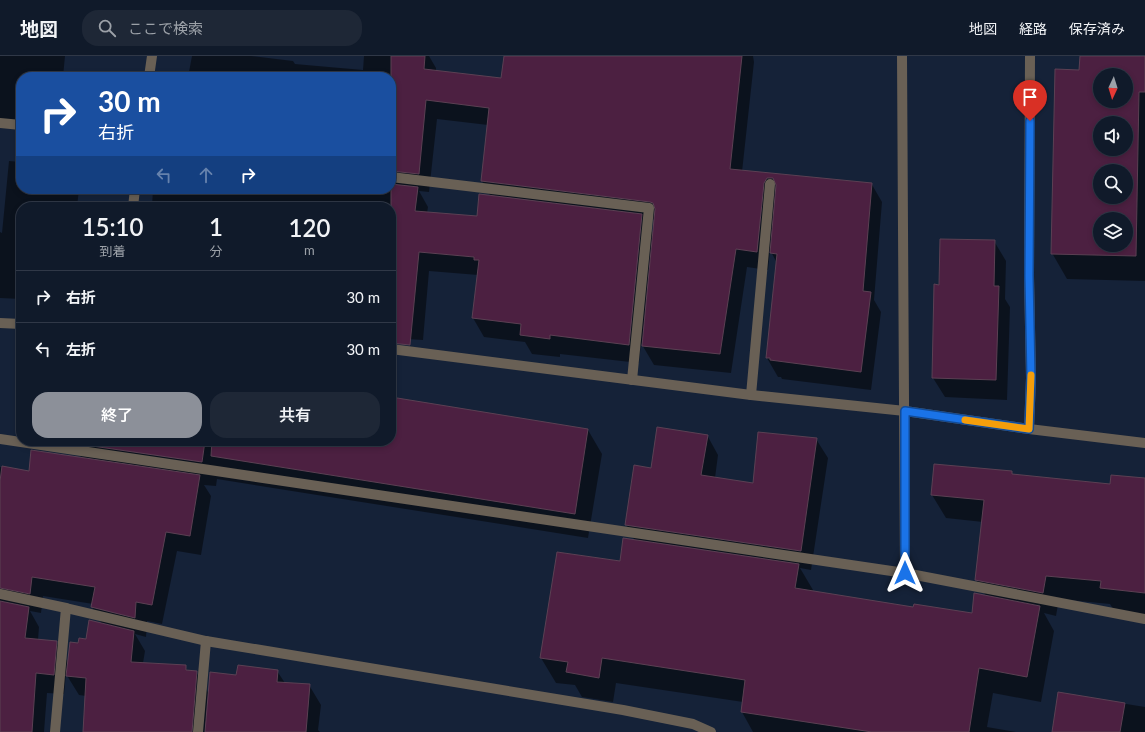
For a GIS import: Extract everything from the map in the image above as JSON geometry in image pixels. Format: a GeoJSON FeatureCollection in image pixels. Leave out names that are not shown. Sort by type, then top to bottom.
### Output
{"type":"FeatureCollection","features":[{"type":"Feature","properties":{"kind":"street"},"geometry":{"type":"LineString","coordinates":[[150,72],[152,56]]}},
{"type":"Feature","properties":{"kind":"street"},"geometry":{"type":"LineString","coordinates":[[902,56],[905,573]]}},
{"type":"Feature","properties":{"kind":"street"},"geometry":{"type":"LineString","coordinates":[[1029,429],[1031,378],[1029,276],[1030,56]]}},
{"type":"Feature","properties":{"kind":"street"},"geometry":{"type":"LineString","coordinates":[[0,123],[16,125]]}},
{"type":"Feature","properties":{"kind":"street"},"geometry":{"type":"LineString","coordinates":[[396,179],[649,208],[632,380]]}},
{"type":"Feature","properties":{"kind":"street"},"geometry":{"type":"LineString","coordinates":[[751,395],[770,184]]}},
{"type":"Feature","properties":{"kind":"street"},"geometry":{"type":"LineString","coordinates":[[0,323],[16,324]]}},
{"type":"Feature","properties":{"kind":"street"},"geometry":{"type":"LineString","coordinates":[[396,350],[751,395],[905,411],[1029,429],[1145,443]]}},
{"type":"Feature","properties":{"kind":"street"},"geometry":{"type":"LineString","coordinates":[[0,439],[16,441]]}},
{"type":"Feature","properties":{"kind":"street"},"geometry":{"type":"LineString","coordinates":[[47,446],[905,573],[1145,619]]}},
{"type":"Feature","properties":{"kind":"street"},"geometry":{"type":"LineString","coordinates":[[0,594],[206,641],[623,710],[693,724],[712,732]]}},
{"type":"Feature","properties":{"kind":"street"},"geometry":{"type":"LineString","coordinates":[[55,732],[66,608]]}},
{"type":"Feature","properties":{"kind":"street"},"geometry":{"type":"LineString","coordinates":[[198,732],[206,641]]}},
{"type":"Feature","properties":{"kind":"building"},"geometry":{"type":"Polygon","coordinates":[[[391,56],[425,56],[424,69],[501,78],[504,56],[742,56],[730,169],[872,183],[863,291],[871,292],[861,372],[770,360],[770,358],[766,358],[777,254],[770,253],[776,185],[773,178],[767,178],[764,183],[757,252],[736,249],[720,354],[642,346],[655,209],[653,203],[481,181],[489,108],[426,100],[419,174],[396,172],[396,72],[391,72],[391,56]]]}},
{"type":"Feature","properties":{"kind":"building"},"geometry":{"type":"Polygon","coordinates":[[[1080,56],[1145,56],[1145,92],[1139,92],[1136,256],[1051,254],[1055,69],[1079,70],[1080,56]]]}},
{"type":"Feature","properties":{"kind":"building"},"geometry":{"type":"Polygon","coordinates":[[[396,185],[418,187],[415,211],[477,216],[479,194],[642,214],[629,345],[550,335],[550,339],[520,335],[521,324],[472,318],[479,260],[474,260],[474,257],[419,252],[410,345],[396,344],[396,202],[391,202],[391,194],[396,194],[396,185]]]}},
{"type":"Feature","properties":{"kind":"building"},"geometry":{"type":"Polygon","coordinates":[[[940,239],[995,240],[994,286],[999,286],[996,380],[932,378],[934,284],[939,285],[940,239]]]}},
{"type":"Feature","properties":{"kind":"building"},"geometry":{"type":"Polygon","coordinates":[[[396,398],[588,429],[575,514],[211,456],[212,446],[396,446],[396,398]]]}},
{"type":"Feature","properties":{"kind":"building"},"geometry":{"type":"Polygon","coordinates":[[[657,427],[708,435],[701,475],[753,483],[758,432],[817,438],[801,551],[625,525],[634,465],[651,468],[657,427]]]}},
{"type":"Feature","properties":{"kind":"building"},"geometry":{"type":"Polygon","coordinates":[[[92,446],[204,446],[202,462],[92,446]]]}},
{"type":"Feature","properties":{"kind":"building"},"geometry":{"type":"Polygon","coordinates":[[[31,450],[200,475],[190,536],[166,532],[152,605],[136,602],[135,618],[91,607],[95,587],[32,577],[30,594],[0,588],[0,481],[2,466],[29,471],[31,450]]]}},
{"type":"Feature","properties":{"kind":"building"},"geometry":{"type":"Polygon","coordinates":[[[934,464],[1012,471],[1012,474],[1110,484],[1111,475],[1145,478],[1145,593],[1100,588],[1101,581],[1046,576],[1043,593],[975,580],[984,500],[931,495],[934,464]]]}},
{"type":"Feature","properties":{"kind":"building"},"geometry":{"type":"Polygon","coordinates":[[[623,538],[799,564],[795,588],[913,607],[914,604],[972,613],[974,593],[1040,606],[1027,677],[979,668],[969,732],[872,732],[741,712],[745,680],[602,658],[599,678],[566,672],[568,662],[540,658],[557,552],[620,561],[623,538]]]}},
{"type":"Feature","properties":{"kind":"building"},"geometry":{"type":"Polygon","coordinates":[[[0,601],[29,607],[25,638],[57,641],[54,675],[36,673],[32,732],[0,732],[0,601]]]}},
{"type":"Feature","properties":{"kind":"building"},"geometry":{"type":"Polygon","coordinates":[[[89,620],[134,631],[131,662],[186,665],[186,670],[197,671],[192,732],[83,732],[86,678],[66,676],[70,642],[78,643],[79,638],[86,639],[89,620]]]}},
{"type":"Feature","properties":{"kind":"building"},"geometry":{"type":"Polygon","coordinates":[[[238,665],[278,670],[277,682],[310,684],[306,732],[205,732],[210,672],[236,675],[238,665]]]}},
{"type":"Feature","properties":{"kind":"building"},"geometry":{"type":"Polygon","coordinates":[[[1058,692],[1125,703],[1120,732],[1052,732],[1058,692]]]}},
{"type":"Feature","properties":{"kind":"slow traffic"},"geometry":{"type":"LineString","coordinates":[[965,420],[1029,429],[1031,375]]}},
{"type":"Feature","properties":{"kind":"route"},"geometry":{"type":"LineString","coordinates":[[905,573],[905,411],[1029,429],[1031,378],[1029,276],[1030,121]]}}]}
